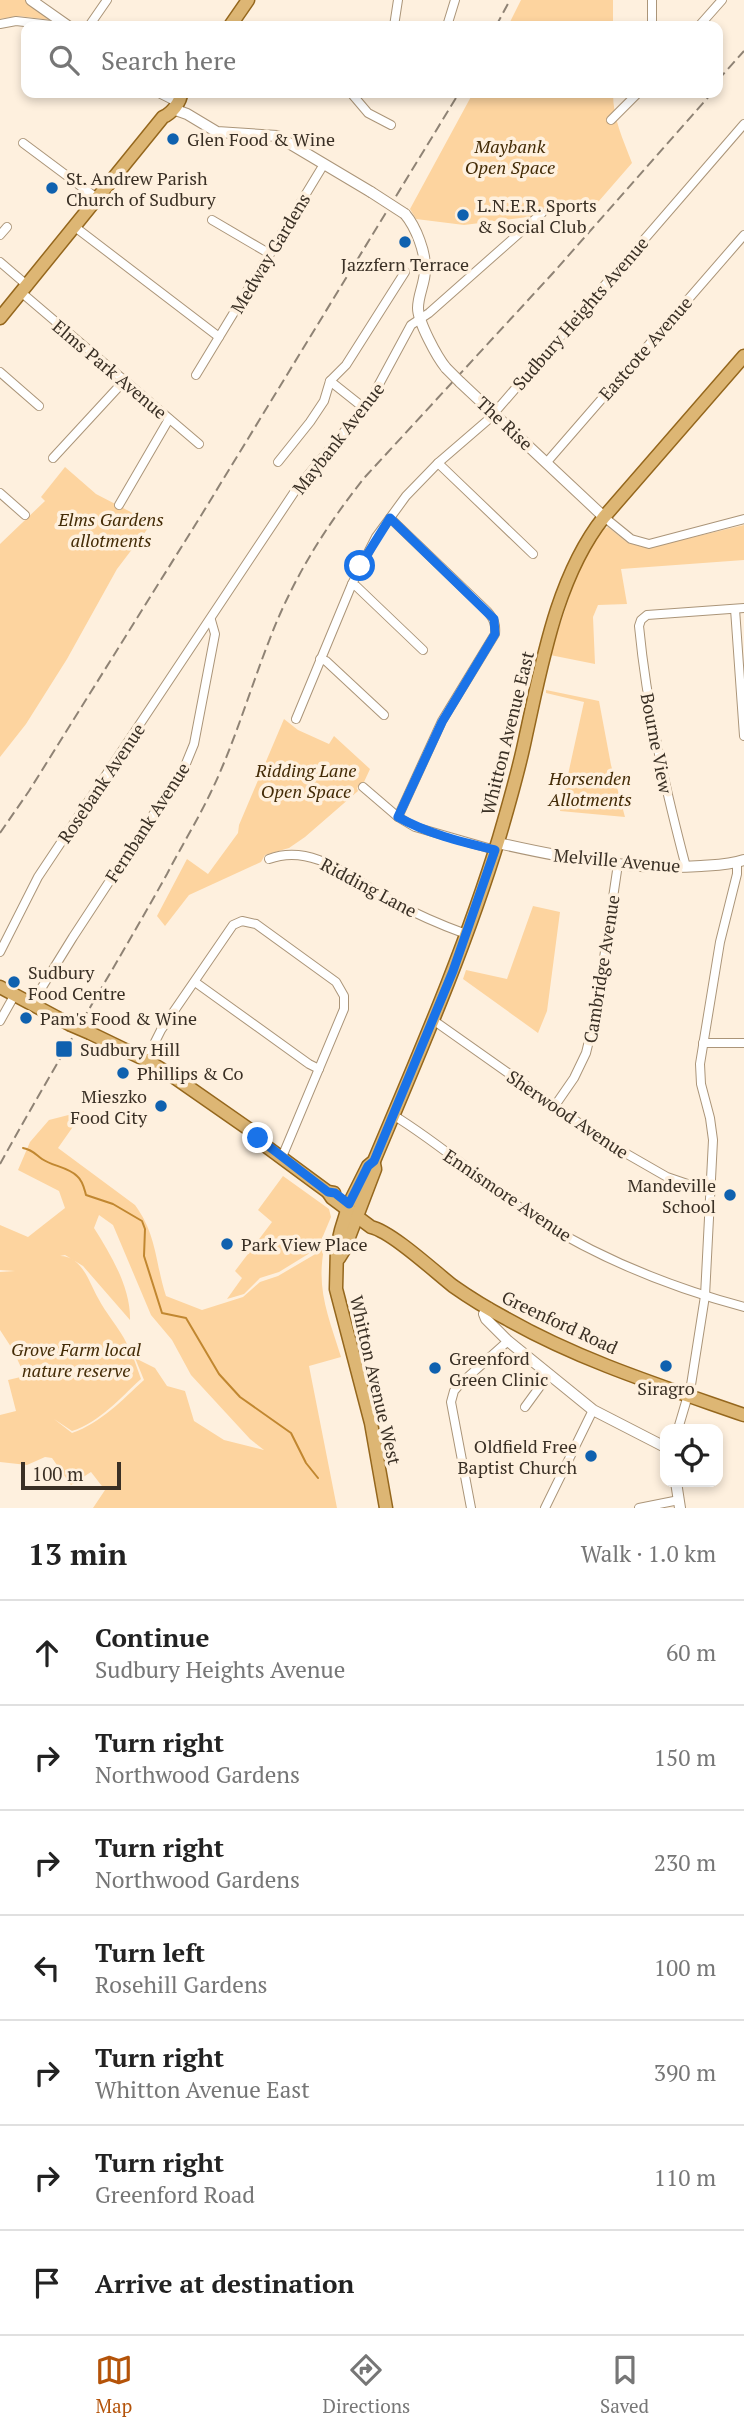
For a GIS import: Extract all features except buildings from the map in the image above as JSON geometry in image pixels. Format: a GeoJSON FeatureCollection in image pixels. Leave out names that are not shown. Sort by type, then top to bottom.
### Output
{"type":"FeatureCollection","features":[{"type":"Feature","properties":{"kind":"main road"},"geometry":{"type":"LineString","coordinates":[[233,21],[248,0]]}},
{"type":"Feature","properties":{"kind":"main road"},"geometry":{"type":"LineString","coordinates":[[0,318],[98,199],[172,101]]}},
{"type":"Feature","properties":{"kind":"main road","name":"Whitton Avenue East"},"geometry":{"type":"LineString","coordinates":[[353,1210],[375,1169],[374,1161],[466,934],[514,785],[543,658],[582,549],[604,517],[744,356]]}},
{"type":"Feature","properties":{"kind":"main road","name":"Greenford Road"},"geometry":{"type":"LineString","coordinates":[[0,987],[31,1005],[146,1060],[174,1077],[249,1129],[332,1198],[374,1222],[377,1228],[487,1313],[574,1352],[744,1415]]}},
{"type":"Feature","properties":{"kind":"main road","name":"Whitton Avenue West"},"geometry":{"type":"LineString","coordinates":[[353,1210],[344,1250],[337,1260],[336,1289],[371,1423],[386,1508]]}},
{"type":"Feature","properties":{"kind":"street"},"geometry":{"type":"LineString","coordinates":[[32,0],[61,21]]}},
{"type":"Feature","properties":{"kind":"street"},"geometry":{"type":"LineString","coordinates":[[92,21],[107,0]]}},
{"type":"Feature","properties":{"kind":"street"},"geometry":{"type":"LineString","coordinates":[[395,21],[398,0]]}},
{"type":"Feature","properties":{"kind":"street"},"geometry":{"type":"LineString","coordinates":[[449,21],[455,0]]}},
{"type":"Feature","properties":{"kind":"street"},"geometry":{"type":"LineString","coordinates":[[652,0],[652,21]]}},
{"type":"Feature","properties":{"kind":"street"},"geometry":{"type":"LineString","coordinates":[[703,21],[722,0]]}},
{"type":"Feature","properties":{"kind":"street"},"geometry":{"type":"LineString","coordinates":[[0,24],[21,22]]}},
{"type":"Feature","properties":{"kind":"street"},"geometry":{"type":"LineString","coordinates":[[355,98],[368,113],[391,125]]}},
{"type":"Feature","properties":{"kind":"street"},"geometry":{"type":"LineString","coordinates":[[611,120],[633,98]]}},
{"type":"Feature","properties":{"kind":"street","name":"Maybank Avenue"},"geometry":{"type":"LineString","coordinates":[[172,101],[187,114],[217,132],[277,136],[371,192],[405,214],[415,231],[425,263],[418,304],[419,318],[411,325],[380,385],[295,491],[211,620]]}},
{"type":"Feature","properties":{"kind":"street","name":"Sudbury Heights Avenue"},"geometry":{"type":"LineString","coordinates":[[296,719],[352,584],[376,537],[390,518],[438,463],[495,412],[744,124]]}},
{"type":"Feature","properties":{"kind":"street"},"geometry":{"type":"LineString","coordinates":[[23,143],[98,199]]}},
{"type":"Feature","properties":{"kind":"street","name":"Medway Gardens"},"geometry":{"type":"LineString","coordinates":[[196,375],[321,169]]}},
{"type":"Feature","properties":{"kind":"street"},"geometry":{"type":"LineString","coordinates":[[419,318],[429,313],[542,213]]}},
{"type":"Feature","properties":{"kind":"street"},"geometry":{"type":"LineString","coordinates":[[212,220],[270,254]]}},
{"type":"Feature","properties":{"kind":"street"},"geometry":{"type":"LineString","coordinates":[[0,234],[7,227]]}},
{"type":"Feature","properties":{"kind":"street"},"geometry":{"type":"LineString","coordinates":[[75,227],[219,337]]}},
{"type":"Feature","properties":{"kind":"street","name":"Eastcote Avenue"},"geometry":{"type":"LineString","coordinates":[[547,462],[744,235]]}},
{"type":"Feature","properties":{"kind":"street","name":"Elms Park Avenue"},"geometry":{"type":"LineString","coordinates":[[0,262],[25,289],[124,381],[199,444]]}},
{"type":"Feature","properties":{"kind":"street"},"geometry":{"type":"LineString","coordinates":[[278,462],[324,401],[330,381],[346,365],[405,272]]}},
{"type":"Feature","properties":{"kind":"street","name":"The Rise"},"geometry":{"type":"LineString","coordinates":[[419,318],[446,368],[604,517]]}},
{"type":"Feature","properties":{"kind":"street"},"geometry":{"type":"LineString","coordinates":[[0,372],[39,406]]}},
{"type":"Feature","properties":{"kind":"street"},"geometry":{"type":"LineString","coordinates":[[53,458],[124,381]]}},
{"type":"Feature","properties":{"kind":"street"},"geometry":{"type":"LineString","coordinates":[[330,381],[364,408]]}},
{"type":"Feature","properties":{"kind":"street"},"geometry":{"type":"LineString","coordinates":[[119,505],[169,419]]}},
{"type":"Feature","properties":{"kind":"street"},"geometry":{"type":"LineString","coordinates":[[438,463],[533,554]]}},
{"type":"Feature","properties":{"kind":"street"},"geometry":{"type":"LineString","coordinates":[[0,493],[25,514]]}},
{"type":"Feature","properties":{"kind":"street"},"geometry":{"type":"LineString","coordinates":[[604,517],[631,539],[649,544],[744,519]]}},
{"type":"Feature","properties":{"kind":"street"},"geometry":{"type":"LineString","coordinates":[[390,518],[488,611],[496,626],[495,634],[427,750],[398,817]]}},
{"type":"Feature","properties":{"kind":"street"},"geometry":{"type":"LineString","coordinates":[[352,584],[423,650]]}},
{"type":"Feature","properties":{"kind":"street"},"geometry":{"type":"LineString","coordinates":[[740,609],[744,736]]}},
{"type":"Feature","properties":{"kind":"street","name":"Bourne View"},"geometry":{"type":"LineString","coordinates":[[686,867],[649,710],[639,626],[642,618],[647,615],[740,609]]}},
{"type":"Feature","properties":{"kind":"street","name":"Rosebank Avenue"},"geometry":{"type":"LineString","coordinates":[[0,952],[38,877],[211,620]]}},
{"type":"Feature","properties":{"kind":"street","name":"Fernbank Avenue"},"geometry":{"type":"LineString","coordinates":[[31,1005],[190,755],[215,634],[211,620]]}},
{"type":"Feature","properties":{"kind":"street"},"geometry":{"type":"LineString","coordinates":[[320,659],[326,661],[384,715]]}},
{"type":"Feature","properties":{"kind":"street"},"geometry":{"type":"LineString","coordinates":[[363,787],[398,817],[415,827],[436,835],[496,846]]}},
{"type":"Feature","properties":{"kind":"street","name":"Melville Avenue"},"geometry":{"type":"LineString","coordinates":[[496,846],[618,864],[686,867],[741,861]]}},
{"type":"Feature","properties":{"kind":"street","name":"Ridding Lane"},"geometry":{"type":"LineString","coordinates":[[269,859],[288,854],[309,856],[340,870],[407,909],[466,934]]}},
{"type":"Feature","properties":{"kind":"street"},"geometry":{"type":"LineString","coordinates":[[679,1424],[691,1385],[705,1296],[712,1126],[700,1072],[703,1044],[718,955],[741,861]]}},
{"type":"Feature","properties":{"kind":"street","name":"Cambridge Avenue"},"geometry":{"type":"LineString","coordinates":[[554,1107],[574,1078],[586,1053],[596,1012],[618,864]]}},
{"type":"Feature","properties":{"kind":"street"},"geometry":{"type":"LineString","coordinates":[[733,886],[744,890]]}},
{"type":"Feature","properties":{"kind":"street"},"geometry":{"type":"LineString","coordinates":[[146,1060],[161,1030],[233,925],[242,921],[256,924],[336,982],[344,996],[344,1009],[282,1157]]}},
{"type":"Feature","properties":{"kind":"street"},"geometry":{"type":"LineString","coordinates":[[195,982],[319,1069]]}},
{"type":"Feature","properties":{"kind":"street"},"geometry":{"type":"LineString","coordinates":[[0,1021],[14,996]]}},
{"type":"Feature","properties":{"kind":"street","name":"Sherwood Avenue"},"geometry":{"type":"LineString","coordinates":[[433,1020],[554,1107],[653,1170],[679,1183],[711,1192]]}},
{"type":"Feature","properties":{"kind":"street"},"geometry":{"type":"LineString","coordinates":[[703,1044],[744,1043]]}},
{"type":"Feature","properties":{"kind":"street","name":"Ennismore Avenue"},"geometry":{"type":"LineString","coordinates":[[393,1115],[521,1208],[590,1250],[650,1278],[744,1307]]}},
{"type":"Feature","properties":{"kind":"street"},"geometry":{"type":"LineString","coordinates":[[487,1313],[508,1341],[593,1410],[660,1444]]}},
{"type":"Feature","properties":{"kind":"street"},"geometry":{"type":"LineString","coordinates":[[471,1508],[451,1402],[454,1391],[460,1384],[508,1341]]}},
{"type":"Feature","properties":{"kind":"street"},"geometry":{"type":"LineString","coordinates":[[524,1408],[549,1374]]}},
{"type":"Feature","properties":{"kind":"street"},"geometry":{"type":"LineString","coordinates":[[545,1508],[593,1410]]}},
{"type":"Feature","properties":{"kind":"street"},"geometry":{"type":"LineString","coordinates":[[639,1508],[680,1504]]}},
{"type":"Feature","properties":{"kind":"green space"},"geometry":{"type":"Polygon","coordinates":[[[0,0],[25,0],[51,20],[18,16],[0,19],[0,0]]]}},
{"type":"Feature","properties":{"kind":"green space"},"geometry":{"type":"Polygon","coordinates":[[[521,0],[613,0],[613,21],[510,21],[521,0]]]}},
{"type":"Feature","properties":{"kind":"green space","name":"Maybank Open Space"},"geometry":{"type":"Polygon","coordinates":[[[470,98],[613,98],[617,120],[632,163],[592,209],[464,225],[416,219],[410,209],[470,98]]]}},
{"type":"Feature","properties":{"kind":"green space","name":"Elms Gardens allotments"},"geometry":{"type":"Polygon","coordinates":[[[65,467],[96,494],[152,523],[117,569],[67,659],[26,724],[0,757],[0,544],[45,501],[41,497],[65,467]]]}},
{"type":"Feature","properties":{"kind":"green space"},"geometry":{"type":"Polygon","coordinates":[[[744,525],[744,560],[621,569],[627,604],[598,605],[593,617],[595,664],[550,655],[578,571],[600,531],[608,527],[628,543],[648,548],[744,525]]]}},
{"type":"Feature","properties":{"kind":"green space","name":"Horsenden Allotments"},"geometry":{"type":"Polygon","coordinates":[[[546,690],[599,701],[611,765],[625,817],[560,811],[584,702],[546,693],[546,690]]]}},
{"type":"Feature","properties":{"kind":"green space","name":"Ridding Lane Open Space"},"geometry":{"type":"Polygon","coordinates":[[[284,719],[298,730],[329,744],[334,736],[370,769],[364,782],[357,788],[358,791],[289,848],[265,855],[261,862],[189,895],[165,926],[157,916],[187,859],[208,874],[238,833],[284,719]]]}},
{"type":"Feature","properties":{"kind":"green space"},"geometry":{"type":"Polygon","coordinates":[[[533,906],[560,912],[547,1011],[538,1033],[463,979],[466,970],[507,979],[533,906]]]}},
{"type":"Feature","properties":{"kind":"green space","name":"Grove Farm local nature reserve"},"geometry":{"type":"Polygon","coordinates":[[[84,1111],[58,1148],[135,1205],[152,1238],[166,1296],[202,1310],[243,1297],[260,1282],[278,1276],[324,1249],[323,1291],[341,1357],[309,1366],[337,1508],[93,1508],[105,1490],[91,1472],[71,1485],[52,1458],[45,1457],[27,1465],[0,1462],[0,1415],[16,1411],[8,1380],[25,1376],[0,1330],[0,1272],[15,1271],[0,1270],[0,1225],[28,1237],[65,1208],[59,1191],[18,1170],[30,1142],[49,1120],[84,1111]],[[99,1215],[94,1228],[124,1284],[130,1320],[83,1266],[75,1261],[84,1271],[101,1304],[124,1338],[141,1379],[109,1409],[82,1427],[72,1431],[54,1419],[72,1433],[102,1417],[144,1380],[135,1358],[155,1368],[167,1386],[185,1391],[194,1421],[224,1440],[264,1450],[250,1439],[191,1375],[172,1340],[151,1315],[113,1225],[99,1215]]]}},
{"type":"Feature","properties":{"kind":"green space"},"geometry":{"type":"Polygon","coordinates":[[[283,1176],[329,1209],[331,1217],[318,1248],[279,1272],[260,1278],[244,1294],[227,1299],[242,1278],[235,1271],[272,1222],[258,1210],[283,1176]]]}},
{"type":"Feature","properties":{"kind":"waterway"},"geometry":{"type":"LineString","coordinates":[[23,1148],[73,1173],[81,1180],[86,1195],[113,1204],[142,1221],[145,1229],[144,1256],[162,1313],[186,1318],[219,1374],[240,1397],[291,1433],[306,1463],[318,1478]]}},
{"type":"Feature","properties":{"kind":"railway"},"geometry":{"type":"LineString","coordinates":[[499,21],[510,0]]}},
{"type":"Feature","properties":{"kind":"railway"},"geometry":{"type":"LineString","coordinates":[[723,74],[744,51]]}},
{"type":"Feature","properties":{"kind":"railway"},"geometry":{"type":"LineString","coordinates":[[0,833],[202,514],[456,98]]}},
{"type":"Feature","properties":{"kind":"railway"},"geometry":{"type":"LineString","coordinates":[[0,1164],[205,804],[227,757],[278,618],[299,575],[336,515],[365,477],[553,273],[708,98]]}},
{"type":"Feature","properties":{"kind":"place","name":"Glen Food & Wine"},"geometry":{"type":"Point","coordinates":[173,139]}},
{"type":"Feature","properties":{"kind":"place","name":"St. Andrew Parish Church of Sudbury"},"geometry":{"type":"Point","coordinates":[52,188]}},
{"type":"Feature","properties":{"kind":"place","name":"L.N.E.R. Sports & Social Club"},"geometry":{"type":"Point","coordinates":[463,215]}},
{"type":"Feature","properties":{"kind":"place","name":"Jazzfern Terrace"},"geometry":{"type":"Point","coordinates":[405,242]}},
{"type":"Feature","properties":{"kind":"place","name":"Sudbury Food Centre"},"geometry":{"type":"Point","coordinates":[14,982]}},
{"type":"Feature","properties":{"kind":"place","name":"Pam's Food & Wine"},"geometry":{"type":"Point","coordinates":[26,1018]}},
{"type":"Feature","properties":{"kind":"place","name":"Sudbury Hill"},"geometry":{"type":"Point","coordinates":[64,1049]}},
{"type":"Feature","properties":{"kind":"place","name":"Phillips & Co"},"geometry":{"type":"Point","coordinates":[123,1073]}},
{"type":"Feature","properties":{"kind":"place","name":"Mieszko Food City"},"geometry":{"type":"Point","coordinates":[161,1106]}},
{"type":"Feature","properties":{"kind":"place","name":"Mandeville School"},"geometry":{"type":"Point","coordinates":[730,1195]}},
{"type":"Feature","properties":{"kind":"place","name":"Park View Place"},"geometry":{"type":"Point","coordinates":[227,1244]}},
{"type":"Feature","properties":{"kind":"place","name":"Siragro"},"geometry":{"type":"Point","coordinates":[666,1366]}},
{"type":"Feature","properties":{"kind":"place","name":"Greenford Green Clinic"},"geometry":{"type":"Point","coordinates":[435,1368]}},
{"type":"Feature","properties":{"kind":"place","name":"Oldfield Free Baptist Church"},"geometry":{"type":"Point","coordinates":[591,1456]}},
{"type":"Feature","properties":{"kind":"route"},"geometry":{"type":"LineString","coordinates":[[258,1138],[328,1192],[335,1193],[349,1204],[368,1166],[374,1161],[433,1020],[495,850],[436,835],[398,817],[427,750],[495,634],[494,619],[390,518],[360,566]]}}]}
